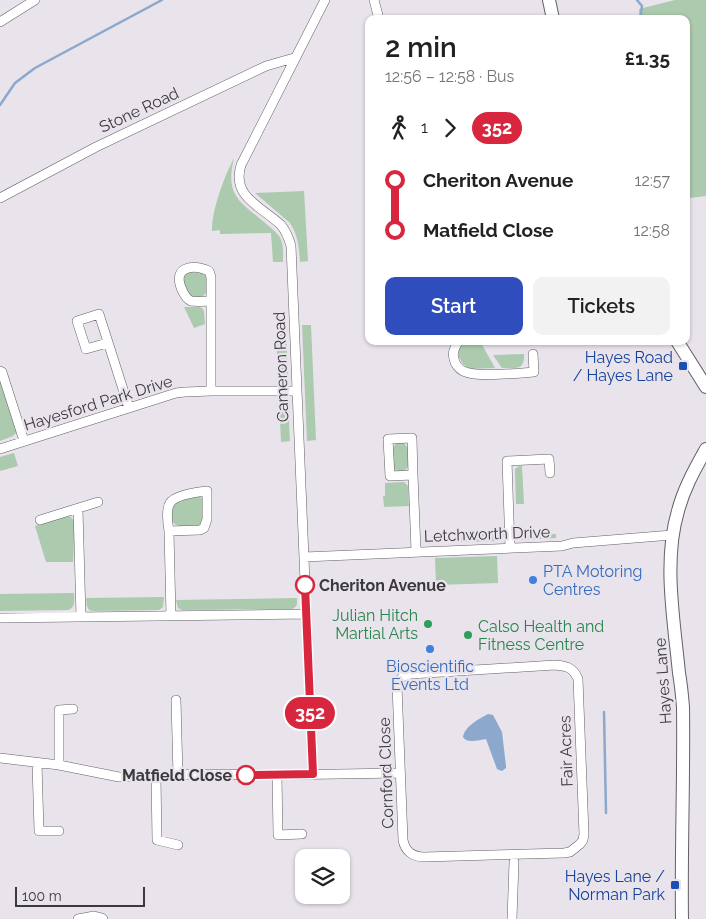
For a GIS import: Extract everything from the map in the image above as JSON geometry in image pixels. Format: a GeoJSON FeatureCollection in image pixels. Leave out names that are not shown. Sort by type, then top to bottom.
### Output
{"type":"FeatureCollection","features":[{"type":"Feature","properties":{"kind":"main road"},"geometry":{"type":"LineString","coordinates":[[548,0],[552,15]]}},
{"type":"Feature","properties":{"kind":"main road"},"geometry":{"type":"LineString","coordinates":[[680,345],[706,387]]}},
{"type":"Feature","properties":{"kind":"main road","name":"Hayes Lane"},"geometry":{"type":"LineString","coordinates":[[682,919],[683,705],[670,563],[672,536],[686,485],[706,449]]}},
{"type":"Feature","properties":{"kind":"street"},"geometry":{"type":"LineString","coordinates":[[0,22],[35,0]]}},
{"type":"Feature","properties":{"kind":"street","name":"Cameron Road"},"geometry":{"type":"LineString","coordinates":[[313,774],[291,246],[282,226],[244,193],[238,176],[241,165],[325,0]]}},
{"type":"Feature","properties":{"kind":"street"},"geometry":{"type":"LineString","coordinates":[[374,0],[377,15]]}},
{"type":"Feature","properties":{"kind":"street","name":"Stone Road"},"geometry":{"type":"LineString","coordinates":[[0,198],[96,147],[257,70],[294,58]]}},
{"type":"Feature","properties":{"kind":"street"},"geometry":{"type":"LineString","coordinates":[[211,301],[192,301],[184,295],[179,283],[182,270],[202,268],[209,271],[211,277],[211,301],[211,391]]}},
{"type":"Feature","properties":{"kind":"street"},"geometry":{"type":"LineString","coordinates":[[107,343],[129,408]]}},
{"type":"Feature","properties":{"kind":"street"},"geometry":{"type":"LineString","coordinates":[[456,345],[453,352],[457,366],[462,371],[470,374],[534,372],[533,354]]}},
{"type":"Feature","properties":{"kind":"street"},"geometry":{"type":"LineString","coordinates":[[0,371],[2,372],[24,441]]}},
{"type":"Feature","properties":{"kind":"street","name":"Hayesford Park Drive"},"geometry":{"type":"LineString","coordinates":[[0,449],[176,393],[297,391]]}},
{"type":"Feature","properties":{"kind":"street"},"geometry":{"type":"LineString","coordinates":[[413,475],[390,476],[388,439],[412,438],[416,552]]}},
{"type":"Feature","properties":{"kind":"street"},"geometry":{"type":"LineString","coordinates":[[510,547],[507,460],[549,459],[550,473]]}},
{"type":"Feature","properties":{"kind":"street"},"geometry":{"type":"LineString","coordinates":[[168,531],[200,530],[204,528],[207,520],[207,480]]}},
{"type":"Feature","properties":{"kind":"street"},"geometry":{"type":"LineString","coordinates":[[171,616],[169,504],[194,492],[207,490]]}},
{"type":"Feature","properties":{"kind":"street"},"geometry":{"type":"LineString","coordinates":[[40,520],[98,502]]}},
{"type":"Feature","properties":{"kind":"street"},"geometry":{"type":"LineString","coordinates":[[78,508],[81,617]]}},
{"type":"Feature","properties":{"kind":"street","name":"Letchworth Drive"},"geometry":{"type":"LineString","coordinates":[[304,557],[562,546],[573,543],[672,536]]}},
{"type":"Feature","properties":{"kind":"street"},"geometry":{"type":"LineString","coordinates":[[0,618],[306,614]]}},
{"type":"Feature","properties":{"kind":"street","name":"Fair Acres"},"geometry":{"type":"LineString","coordinates":[[402,676],[555,665],[567,666],[572,669],[578,679],[584,834],[580,844],[570,852],[564,853],[512,856],[424,857]]}},
{"type":"Feature","properties":{"kind":"street","name":"Cornford Close"},"geometry":{"type":"LineString","coordinates":[[402,676],[397,686],[404,844],[406,849],[415,856],[424,857]]}},
{"type":"Feature","properties":{"kind":"street"},"geometry":{"type":"LineString","coordinates":[[176,700],[178,776]]}},
{"type":"Feature","properties":{"kind":"street"},"geometry":{"type":"LineString","coordinates":[[59,765],[59,710],[73,709]]}},
{"type":"Feature","properties":{"kind":"street"},"geometry":{"type":"LineString","coordinates":[[0,758],[59,765],[119,777],[195,774],[400,773]]}},
{"type":"Feature","properties":{"kind":"street"},"geometry":{"type":"LineString","coordinates":[[37,763],[38,831],[59,832]]}},
{"type":"Feature","properties":{"kind":"street"},"geometry":{"type":"LineString","coordinates":[[277,775],[278,835],[302,834]]}},
{"type":"Feature","properties":{"kind":"street"},"geometry":{"type":"LineString","coordinates":[[156,777],[157,840],[178,844]]}},
{"type":"Feature","properties":{"kind":"street"},"geometry":{"type":"LineString","coordinates":[[512,919],[514,862]]}},
{"type":"Feature","properties":{"kind":"street"},"geometry":{"type":"LineString","coordinates":[[78,919],[94,916],[103,919]]}},
{"type":"Feature","properties":{"kind":"green space"},"geometry":{"type":"Polygon","coordinates":[[[675,0],[706,0],[706,196],[690,198],[690,15],[640,15],[639,9],[675,0]]]}},
{"type":"Feature","properties":{"kind":"green space"},"geometry":{"type":"Polygon","coordinates":[[[234,158],[231,181],[236,196],[279,236],[282,245],[283,262],[273,262],[271,233],[220,234],[220,230],[212,231],[219,193],[234,158]]]}},
{"type":"Feature","properties":{"kind":"green space"},"geometry":{"type":"Polygon","coordinates":[[[304,191],[308,261],[300,262],[299,246],[290,223],[255,193],[304,191]]]}},
{"type":"Feature","properties":{"kind":"green space"},"geometry":{"type":"Polygon","coordinates":[[[188,272],[201,273],[206,276],[207,289],[203,296],[191,297],[189,294],[183,282],[184,275],[188,272]]]}},
{"type":"Feature","properties":{"kind":"green space"},"geometry":{"type":"Polygon","coordinates":[[[184,307],[200,307],[203,309],[205,324],[194,328],[184,307]]]}},
{"type":"Feature","properties":{"kind":"green space"},"geometry":{"type":"Polygon","coordinates":[[[276,325],[286,325],[288,374],[283,382],[278,383],[276,325]]]}},
{"type":"Feature","properties":{"kind":"green space"},"geometry":{"type":"Polygon","coordinates":[[[302,325],[311,325],[316,440],[307,441],[302,325]]]}},
{"type":"Feature","properties":{"kind":"green space"},"geometry":{"type":"Polygon","coordinates":[[[462,345],[482,345],[495,368],[470,369],[463,364],[459,357],[459,348],[462,345]]]}},
{"type":"Feature","properties":{"kind":"green space"},"geometry":{"type":"Polygon","coordinates":[[[524,354],[521,366],[511,368],[502,368],[493,355],[524,354]]]}},
{"type":"Feature","properties":{"kind":"green space"},"geometry":{"type":"Polygon","coordinates":[[[0,379],[17,432],[13,436],[0,441],[0,379]]]}},
{"type":"Feature","properties":{"kind":"green space"},"geometry":{"type":"Polygon","coordinates":[[[279,399],[284,400],[288,404],[290,441],[281,442],[279,399]]]}},
{"type":"Feature","properties":{"kind":"green space"},"geometry":{"type":"Polygon","coordinates":[[[398,442],[403,442],[408,448],[408,467],[401,471],[394,469],[392,458],[393,447],[398,442]]]}},
{"type":"Feature","properties":{"kind":"green space"},"geometry":{"type":"Polygon","coordinates":[[[14,453],[18,466],[0,471],[0,457],[14,453]]]}},
{"type":"Feature","properties":{"kind":"green space"},"geometry":{"type":"Polygon","coordinates":[[[522,466],[524,504],[516,504],[515,469],[522,466]]]}},
{"type":"Feature","properties":{"kind":"green space"},"geometry":{"type":"Polygon","coordinates":[[[404,482],[408,486],[409,506],[384,507],[385,483],[404,482]]]}},
{"type":"Feature","properties":{"kind":"green space"},"geometry":{"type":"Polygon","coordinates":[[[194,496],[202,498],[205,513],[203,522],[197,526],[188,527],[175,524],[172,519],[173,506],[194,496]]]}},
{"type":"Feature","properties":{"kind":"green space"},"geometry":{"type":"Polygon","coordinates":[[[66,516],[71,517],[75,523],[73,562],[46,562],[35,526],[66,516]]]}},
{"type":"Feature","properties":{"kind":"green space"},"geometry":{"type":"Polygon","coordinates":[[[505,531],[504,537],[498,541],[461,542],[461,533],[505,531]]]}},
{"type":"Feature","properties":{"kind":"green space"},"geometry":{"type":"Polygon","coordinates":[[[556,534],[556,538],[523,540],[517,536],[556,534]]]}},
{"type":"Feature","properties":{"kind":"green space"},"geometry":{"type":"Polygon","coordinates":[[[497,556],[498,583],[436,585],[435,558],[497,556]]]}},
{"type":"Feature","properties":{"kind":"green space"},"geometry":{"type":"Polygon","coordinates":[[[74,593],[73,605],[68,610],[0,611],[0,594],[74,593]]]}},
{"type":"Feature","properties":{"kind":"green space"},"geometry":{"type":"Polygon","coordinates":[[[164,597],[163,607],[159,610],[93,611],[89,610],[86,598],[164,597]]]}},
{"type":"Feature","properties":{"kind":"green space"},"geometry":{"type":"Polygon","coordinates":[[[297,598],[296,606],[292,609],[182,610],[178,608],[176,600],[297,598]]]}},
{"type":"Feature","properties":{"kind":"water"},"geometry":{"type":"Polygon","coordinates":[[[488,714],[493,715],[502,732],[506,768],[502,771],[497,769],[486,739],[470,741],[463,737],[469,726],[488,714]]]}},
{"type":"Feature","properties":{"kind":"waterway"},"geometry":{"type":"LineString","coordinates":[[0,105],[15,83],[35,68],[162,0]]}},
{"type":"Feature","properties":{"kind":"waterway"},"geometry":{"type":"LineString","coordinates":[[637,0],[642,6],[641,15]]}},
{"type":"Feature","properties":{"kind":"waterway"},"geometry":{"type":"LineString","coordinates":[[604,712],[606,813]]}},
{"type":"Feature","properties":{"kind":"bus line","name":"352"},"geometry":{"type":"LineString","coordinates":[[246,775],[313,774],[305,585]]}},
{"type":"Feature","properties":{"kind":"place","name":"Hayes Road / Hayes Lane"},"geometry":{"type":"Point","coordinates":[683,366]}},
{"type":"Feature","properties":{"kind":"place","name":"PTA Motoring Centres"},"geometry":{"type":"Point","coordinates":[533,580]}},
{"type":"Feature","properties":{"kind":"place","name":"Cheriton Avenue"},"geometry":{"type":"Point","coordinates":[305,585]}},
{"type":"Feature","properties":{"kind":"place","name":"Julian Hitch Martial Arts"},"geometry":{"type":"Point","coordinates":[428,624]}},
{"type":"Feature","properties":{"kind":"place","name":"Calso Health and Fitness Centre"},"geometry":{"type":"Point","coordinates":[468,635]}},
{"type":"Feature","properties":{"kind":"place","name":"Bioscientific Events Ltd"},"geometry":{"type":"Point","coordinates":[430,649]}},
{"type":"Feature","properties":{"kind":"place","name":"Matfield Close"},"geometry":{"type":"Point","coordinates":[246,775]}},
{"type":"Feature","properties":{"kind":"place","name":"Hayes Lane / Norman Park"},"geometry":{"type":"Point","coordinates":[675,885]}}]}
